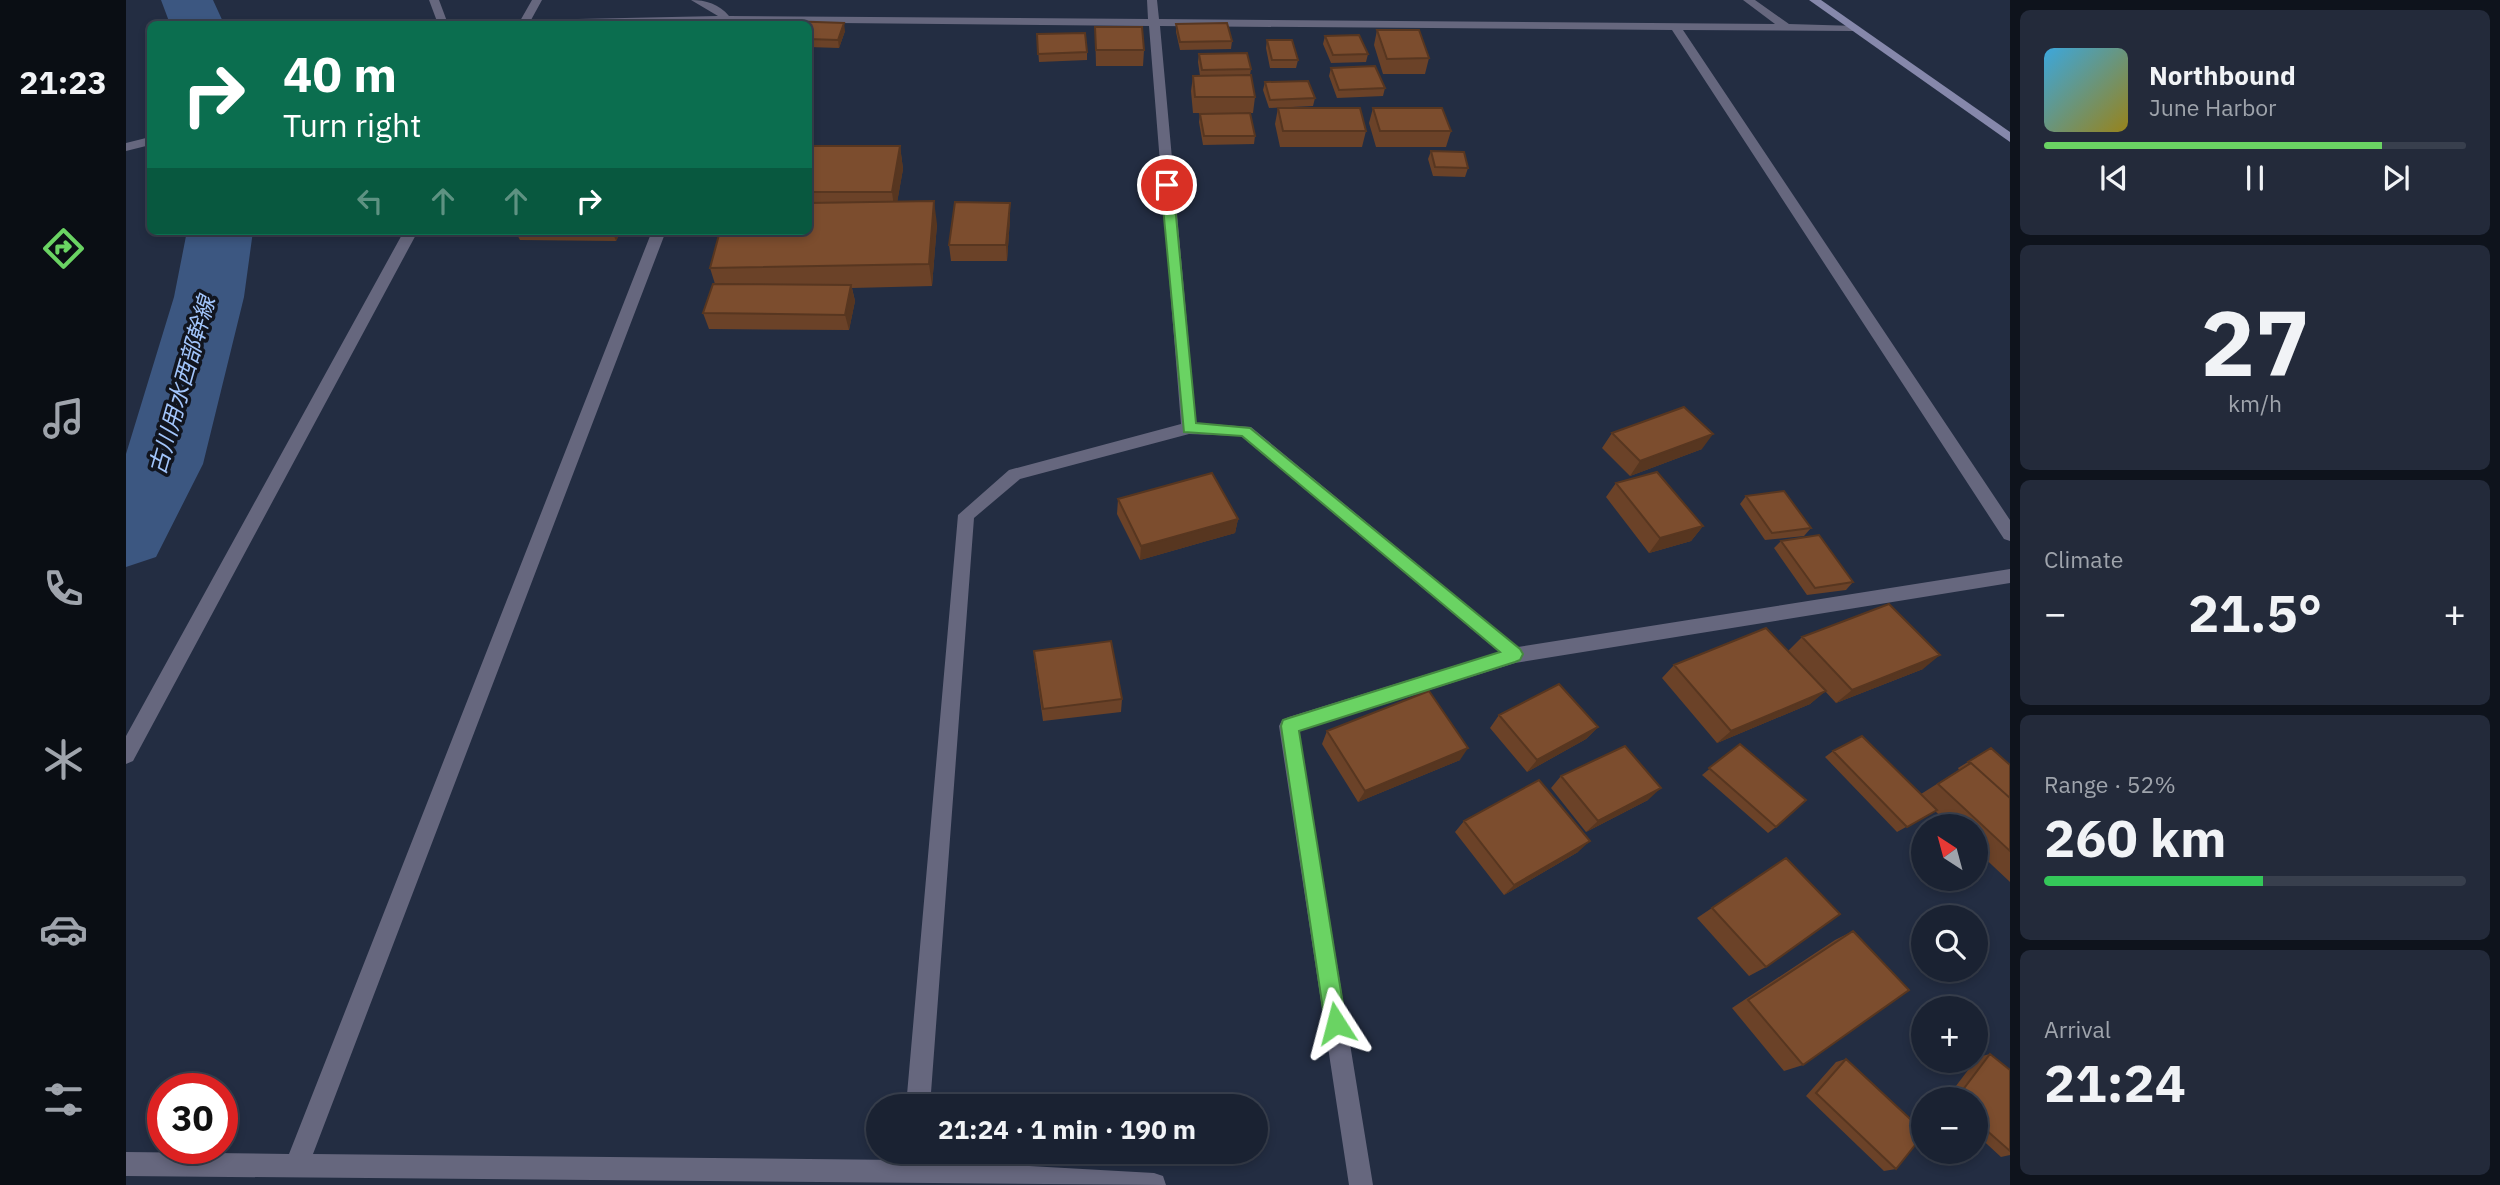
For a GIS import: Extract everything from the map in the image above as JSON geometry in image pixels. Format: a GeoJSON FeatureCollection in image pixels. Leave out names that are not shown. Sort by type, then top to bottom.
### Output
{"type":"FeatureCollection","features":[{"type":"Feature","properties":{"kind":"street"},"geometry":{"type":"LineString","coordinates":[[434,0],[442,21]]}},
{"type":"Feature","properties":{"kind":"street"},"geometry":{"type":"LineString","coordinates":[[525,21],[537,0]]}},
{"type":"Feature","properties":{"kind":"street"},"geometry":{"type":"LineString","coordinates":[[696,0],[719,11],[727,19]]}},
{"type":"Feature","properties":{"kind":"street"},"geometry":{"type":"LineString","coordinates":[[1152,0],[1189,428]]}},
{"type":"Feature","properties":{"kind":"street"},"geometry":{"type":"LineString","coordinates":[[1748,0],[1787,28]]}},
{"type":"Feature","properties":{"kind":"street"},"geometry":{"type":"LineString","coordinates":[[1814,0],[2010,138]]}},
{"type":"Feature","properties":{"kind":"street"},"geometry":{"type":"LineString","coordinates":[[645,21],[736,21]]}},
{"type":"Feature","properties":{"kind":"street"},"geometry":{"type":"LineString","coordinates":[[812,22],[1853,28]]}},
{"type":"Feature","properties":{"kind":"street"},"geometry":{"type":"LineString","coordinates":[[1676,28],[2010,534]]}},
{"type":"Feature","properties":{"kind":"street"},"geometry":{"type":"LineString","coordinates":[[126,147],[147,142]]}},
{"type":"Feature","properties":{"kind":"street"},"geometry":{"type":"LineString","coordinates":[[126,755],[409,235]]}},
{"type":"Feature","properties":{"kind":"street"},"geometry":{"type":"LineString","coordinates":[[296,1166],[657,235]]}},
{"type":"Feature","properties":{"kind":"street"},"geometry":{"type":"LineString","coordinates":[[919,1094],[966,515],[1015,474],[1189,428],[1245,431],[1515,654]]}},
{"type":"Feature","properties":{"kind":"street"},"geometry":{"type":"LineString","coordinates":[[1361,1185],[1289,726],[1515,654],[2010,576]]}},
{"type":"Feature","properties":{"kind":"street"},"geometry":{"type":"LineString","coordinates":[[126,1164],[296,1166],[866,1162]]}},
{"type":"Feature","properties":{"kind":"street"},"geometry":{"type":"LineString","coordinates":[[934,1164],[1154,1185]]}},
{"type":"Feature","properties":{"kind":"building"},"geometry":{"type":"Polygon","coordinates":[[[812,22],[844,23],[838,40],[812,39],[812,22]]]}},
{"type":"Feature","properties":{"kind":"building"},"geometry":{"type":"Polygon","coordinates":[[[1227,23],[1232,41],[1180,42],[1176,24],[1227,23]]]}},
{"type":"Feature","properties":{"kind":"building"},"geometry":{"type":"Polygon","coordinates":[[[1095,27],[1142,27],[1144,50],[1096,50],[1095,27]]]}},
{"type":"Feature","properties":{"kind":"building"},"geometry":{"type":"Polygon","coordinates":[[[1377,30],[1419,30],[1429,58],[1387,59],[1377,30]]]}},
{"type":"Feature","properties":{"kind":"building"},"geometry":{"type":"Polygon","coordinates":[[[1085,33],[1087,52],[1038,54],[1037,34],[1085,33]]]}},
{"type":"Feature","properties":{"kind":"building"},"geometry":{"type":"Polygon","coordinates":[[[1359,35],[1368,54],[1333,55],[1325,36],[1359,35]]]}},
{"type":"Feature","properties":{"kind":"building"},"geometry":{"type":"Polygon","coordinates":[[[1267,40],[1292,40],[1298,60],[1272,60],[1267,40]]]}},
{"type":"Feature","properties":{"kind":"building"},"geometry":{"type":"Polygon","coordinates":[[[1247,53],[1251,69],[1202,70],[1199,54],[1247,53]]]}},
{"type":"Feature","properties":{"kind":"building"},"geometry":{"type":"Polygon","coordinates":[[[1375,66],[1385,88],[1339,90],[1331,68],[1375,66]]]}},
{"type":"Feature","properties":{"kind":"building"},"geometry":{"type":"Polygon","coordinates":[[[1251,75],[1255,97],[1195,97],[1193,76],[1251,75]]]}},
{"type":"Feature","properties":{"kind":"building"},"geometry":{"type":"Polygon","coordinates":[[[1308,81],[1315,98],[1270,100],[1265,82],[1308,81]]]}},
{"type":"Feature","properties":{"kind":"building"},"geometry":{"type":"Polygon","coordinates":[[[1278,108],[1360,108],[1366,131],[1283,131],[1278,108]]]}},
{"type":"Feature","properties":{"kind":"building"},"geometry":{"type":"Polygon","coordinates":[[[1373,108],[1442,108],[1451,131],[1380,131],[1373,108]]]}},
{"type":"Feature","properties":{"kind":"building"},"geometry":{"type":"Polygon","coordinates":[[[1250,113],[1255,136],[1204,136],[1200,114],[1250,113]]]}},
{"type":"Feature","properties":{"kind":"building"},"geometry":{"type":"Polygon","coordinates":[[[812,146],[900,146],[892,192],[812,192],[812,146]]]}},
{"type":"Feature","properties":{"kind":"building"},"geometry":{"type":"Polygon","coordinates":[[[1431,151],[1464,152],[1468,168],[1435,167],[1431,151]]]}},
{"type":"Feature","properties":{"kind":"building"},"geometry":{"type":"Polygon","coordinates":[[[934,201],[929,264],[710,268],[719,235],[812,235],[812,203],[934,201]]]}},
{"type":"Feature","properties":{"kind":"building"},"geometry":{"type":"Polygon","coordinates":[[[955,202],[1010,203],[1006,245],[949,245],[955,202]]]}},
{"type":"Feature","properties":{"kind":"building"},"geometry":{"type":"Polygon","coordinates":[[[713,284],[851,285],[845,315],[703,313],[713,284]]]}},
{"type":"Feature","properties":{"kind":"building"},"geometry":{"type":"Polygon","coordinates":[[[1684,407],[1713,434],[1640,461],[1612,433],[1684,407]]]}},
{"type":"Feature","properties":{"kind":"building"},"geometry":{"type":"Polygon","coordinates":[[[1657,472],[1703,526],[1660,538],[1616,483],[1657,472]]]}},
{"type":"Feature","properties":{"kind":"building"},"geometry":{"type":"Polygon","coordinates":[[[1212,473],[1238,519],[1141,546],[1118,499],[1212,473]]]}},
{"type":"Feature","properties":{"kind":"building"},"geometry":{"type":"Polygon","coordinates":[[[1784,491],[1811,528],[1772,533],[1746,496],[1784,491]]]}},
{"type":"Feature","properties":{"kind":"building"},"geometry":{"type":"Polygon","coordinates":[[[1819,535],[1853,582],[1815,588],[1781,541],[1819,535]]]}},
{"type":"Feature","properties":{"kind":"building"},"geometry":{"type":"Polygon","coordinates":[[[1889,604],[1940,655],[1852,690],[1802,637],[1889,604]]]}},
{"type":"Feature","properties":{"kind":"building"},"geometry":{"type":"Polygon","coordinates":[[[1766,628],[1826,691],[1731,731],[1674,665],[1766,628]]]}},
{"type":"Feature","properties":{"kind":"building"},"geometry":{"type":"Polygon","coordinates":[[[1111,641],[1122,699],[1043,709],[1034,651],[1111,641]]]}},
{"type":"Feature","properties":{"kind":"building"},"geometry":{"type":"Polygon","coordinates":[[[1559,684],[1598,727],[1537,760],[1499,715],[1559,684]]]}},
{"type":"Feature","properties":{"kind":"building"},"geometry":{"type":"Polygon","coordinates":[[[1429,691],[1468,748],[1365,791],[1327,731],[1429,691]]]}},
{"type":"Feature","properties":{"kind":"building"},"geometry":{"type":"Polygon","coordinates":[[[1862,736],[1937,810],[1930,814],[1911,814],[1911,825],[1907,827],[1833,751],[1862,736]]]}},
{"type":"Feature","properties":{"kind":"building"},"geometry":{"type":"Polygon","coordinates":[[[1740,744],[1806,800],[1776,827],[1709,768],[1740,744]]]}},
{"type":"Feature","properties":{"kind":"building"},"geometry":{"type":"Polygon","coordinates":[[[1625,746],[1661,788],[1598,821],[1561,776],[1625,746]]]}},
{"type":"Feature","properties":{"kind":"building"},"geometry":{"type":"Polygon","coordinates":[[[1991,748],[2010,765],[2010,798],[1968,762],[1991,748]]]}},
{"type":"Feature","properties":{"kind":"building"},"geometry":{"type":"Polygon","coordinates":[[[1971,763],[2010,798],[2010,851],[1988,831],[1988,814],[1970,814],[1938,784],[1971,763]]]}},
{"type":"Feature","properties":{"kind":"building"},"geometry":{"type":"Polygon","coordinates":[[[1539,780],[1590,841],[1514,885],[1464,821],[1539,780]]]}},
{"type":"Feature","properties":{"kind":"building"},"geometry":{"type":"Polygon","coordinates":[[[1786,858],[1840,914],[1766,967],[1712,908],[1786,858]]]}},
{"type":"Feature","properties":{"kind":"building"},"geometry":{"type":"Polygon","coordinates":[[[1853,931],[1909,990],[1803,1065],[1748,1000],[1853,931]]]}},
{"type":"Feature","properties":{"kind":"building"},"geometry":{"type":"Polygon","coordinates":[[[1990,1054],[2010,1070],[2010,1151],[1988,1132],[1988,1087],[1965,1087],[1976,1073],[1988,1073],[1990,1054]]]}},
{"type":"Feature","properties":{"kind":"building"},"geometry":{"type":"Polygon","coordinates":[[[1846,1059],[1911,1120],[1911,1150],[1896,1169],[1816,1093],[1846,1059]]]}},
{"type":"Feature","properties":{"kind":"waterway","name":"古川用水西部幹線"},"geometry":{"type":"LineString","coordinates":[[187,0],[196,21]]}},
{"type":"Feature","properties":{"kind":"waterway","name":"古川用水西部幹線"},"geometry":{"type":"LineString","coordinates":[[126,534],[163,464],[209,297],[219,235]]}},
{"type":"Feature","properties":{"kind":"route"},"geometry":{"type":"LineString","coordinates":[[1167,185],[1189,428],[1245,431],[1515,654],[1289,726],[1336,1023]]}}]}
